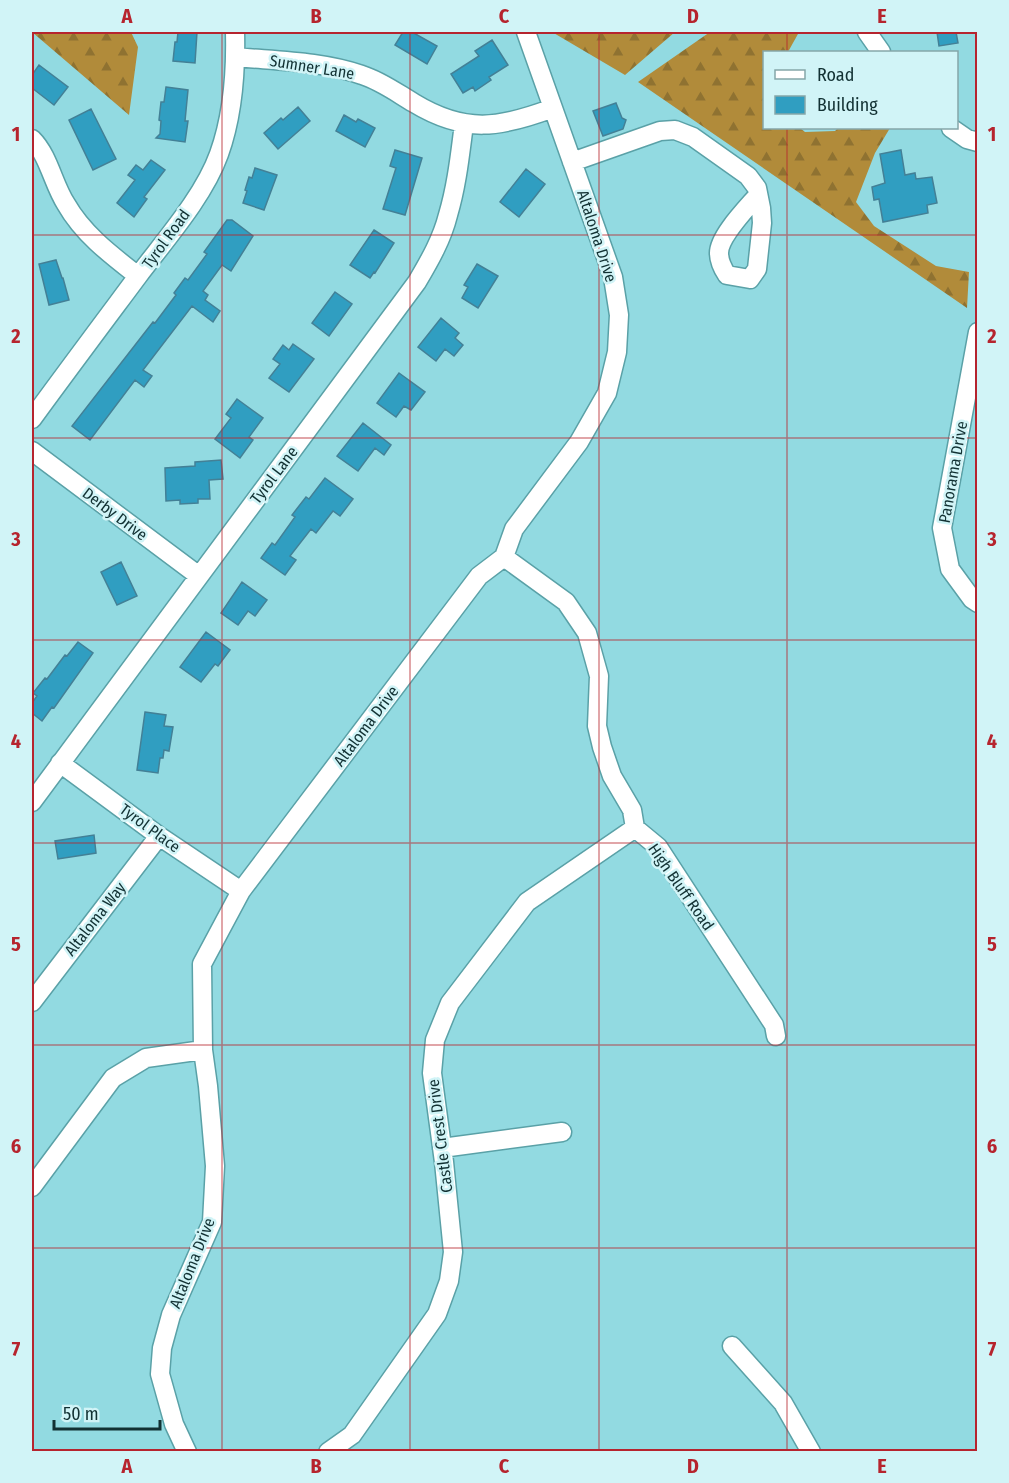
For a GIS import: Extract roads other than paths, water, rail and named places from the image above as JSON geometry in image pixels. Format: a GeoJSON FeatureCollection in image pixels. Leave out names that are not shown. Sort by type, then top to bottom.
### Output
{"type":"FeatureCollection","features":[{"type":"Feature","properties":{"kind":"street","name":"Tyrol Road"},"geometry":{"type":"LineString","coordinates":[[32,419],[194,200],[208,176],[218,155],[230,109],[236,57],[235,32]]}},
{"type":"Feature","properties":{"kind":"street","name":"Altaloma Drive"},"geometry":{"type":"LineString","coordinates":[[187,1452],[174,1424],[160,1374],[162,1348],[171,1315],[212,1222],[215,1166],[203,1050],[202,964],[242,891],[479,576],[504,557],[514,529],[579,442],[607,393],[617,352],[619,315],[613,277],[526,32]]}},
{"type":"Feature","properties":{"kind":"street"},"geometry":{"type":"LineString","coordinates":[[867,32],[880,51]]}},
{"type":"Feature","properties":{"kind":"street","name":"Sumner Lane"},"geometry":{"type":"LineString","coordinates":[[236,57],[342,69],[380,82],[432,114],[464,124],[498,124],[531,117],[554,108]]}},
{"type":"Feature","properties":{"kind":"street","name":"Tyrol Lane"},"geometry":{"type":"LineString","coordinates":[[32,802],[422,274],[448,216],[458,171],[464,124]]}},
{"type":"Feature","properties":{"kind":"street"},"geometry":{"type":"LineString","coordinates":[[953,129],[968,139],[978,142]]}},
{"type":"Feature","properties":{"kind":"street"},"geometry":{"type":"LineString","coordinates":[[572,162],[660,131],[675,130],[693,137],[748,176],[757,188],[758,195]]}},
{"type":"Feature","properties":{"kind":"street"},"geometry":{"type":"LineString","coordinates":[[32,139],[44,157],[65,204],[77,222],[98,243],[138,276]]}},
{"type":"Feature","properties":{"kind":"street","name":"Panorama Drive"},"geometry":{"type":"LineString","coordinates":[[978,332],[942,528],[950,569],[972,599],[978,603]]}},
{"type":"Feature","properties":{"kind":"street","name":"Derby Drive"},"geometry":{"type":"LineString","coordinates":[[32,452],[199,576]]}},
{"type":"Feature","properties":{"kind":"street","name":"High Bluff Road"},"geometry":{"type":"LineString","coordinates":[[504,557],[566,603],[587,633],[599,676],[597,726],[602,747],[612,776],[632,810],[635,828],[658,848],[774,1025],[777,1036]]}},
{"type":"Feature","properties":{"kind":"street","name":"Tyrol Place"},"geometry":{"type":"LineString","coordinates":[[60,763],[159,836],[242,891]]}},
{"type":"Feature","properties":{"kind":"street","name":"Castle Crest Drive"},"geometry":{"type":"LineString","coordinates":[[328,1452],[352,1435],[437,1314],[449,1281],[453,1252],[432,1073],[435,1040],[450,1003],[526,902],[635,828]]}},
{"type":"Feature","properties":{"kind":"street","name":"Altaloma Way"},"geometry":{"type":"LineString","coordinates":[[32,1002],[159,836]]}},
{"type":"Feature","properties":{"kind":"street"},"geometry":{"type":"LineString","coordinates":[[32,1187],[113,1078],[146,1058],[203,1050]]}},
{"type":"Feature","properties":{"kind":"street"},"geometry":{"type":"LineString","coordinates":[[442,1148],[562,1132]]}},
{"type":"Feature","properties":{"kind":"street"},"geometry":{"type":"LineString","coordinates":[[732,1346],[783,1403],[811,1452]]}}]}
